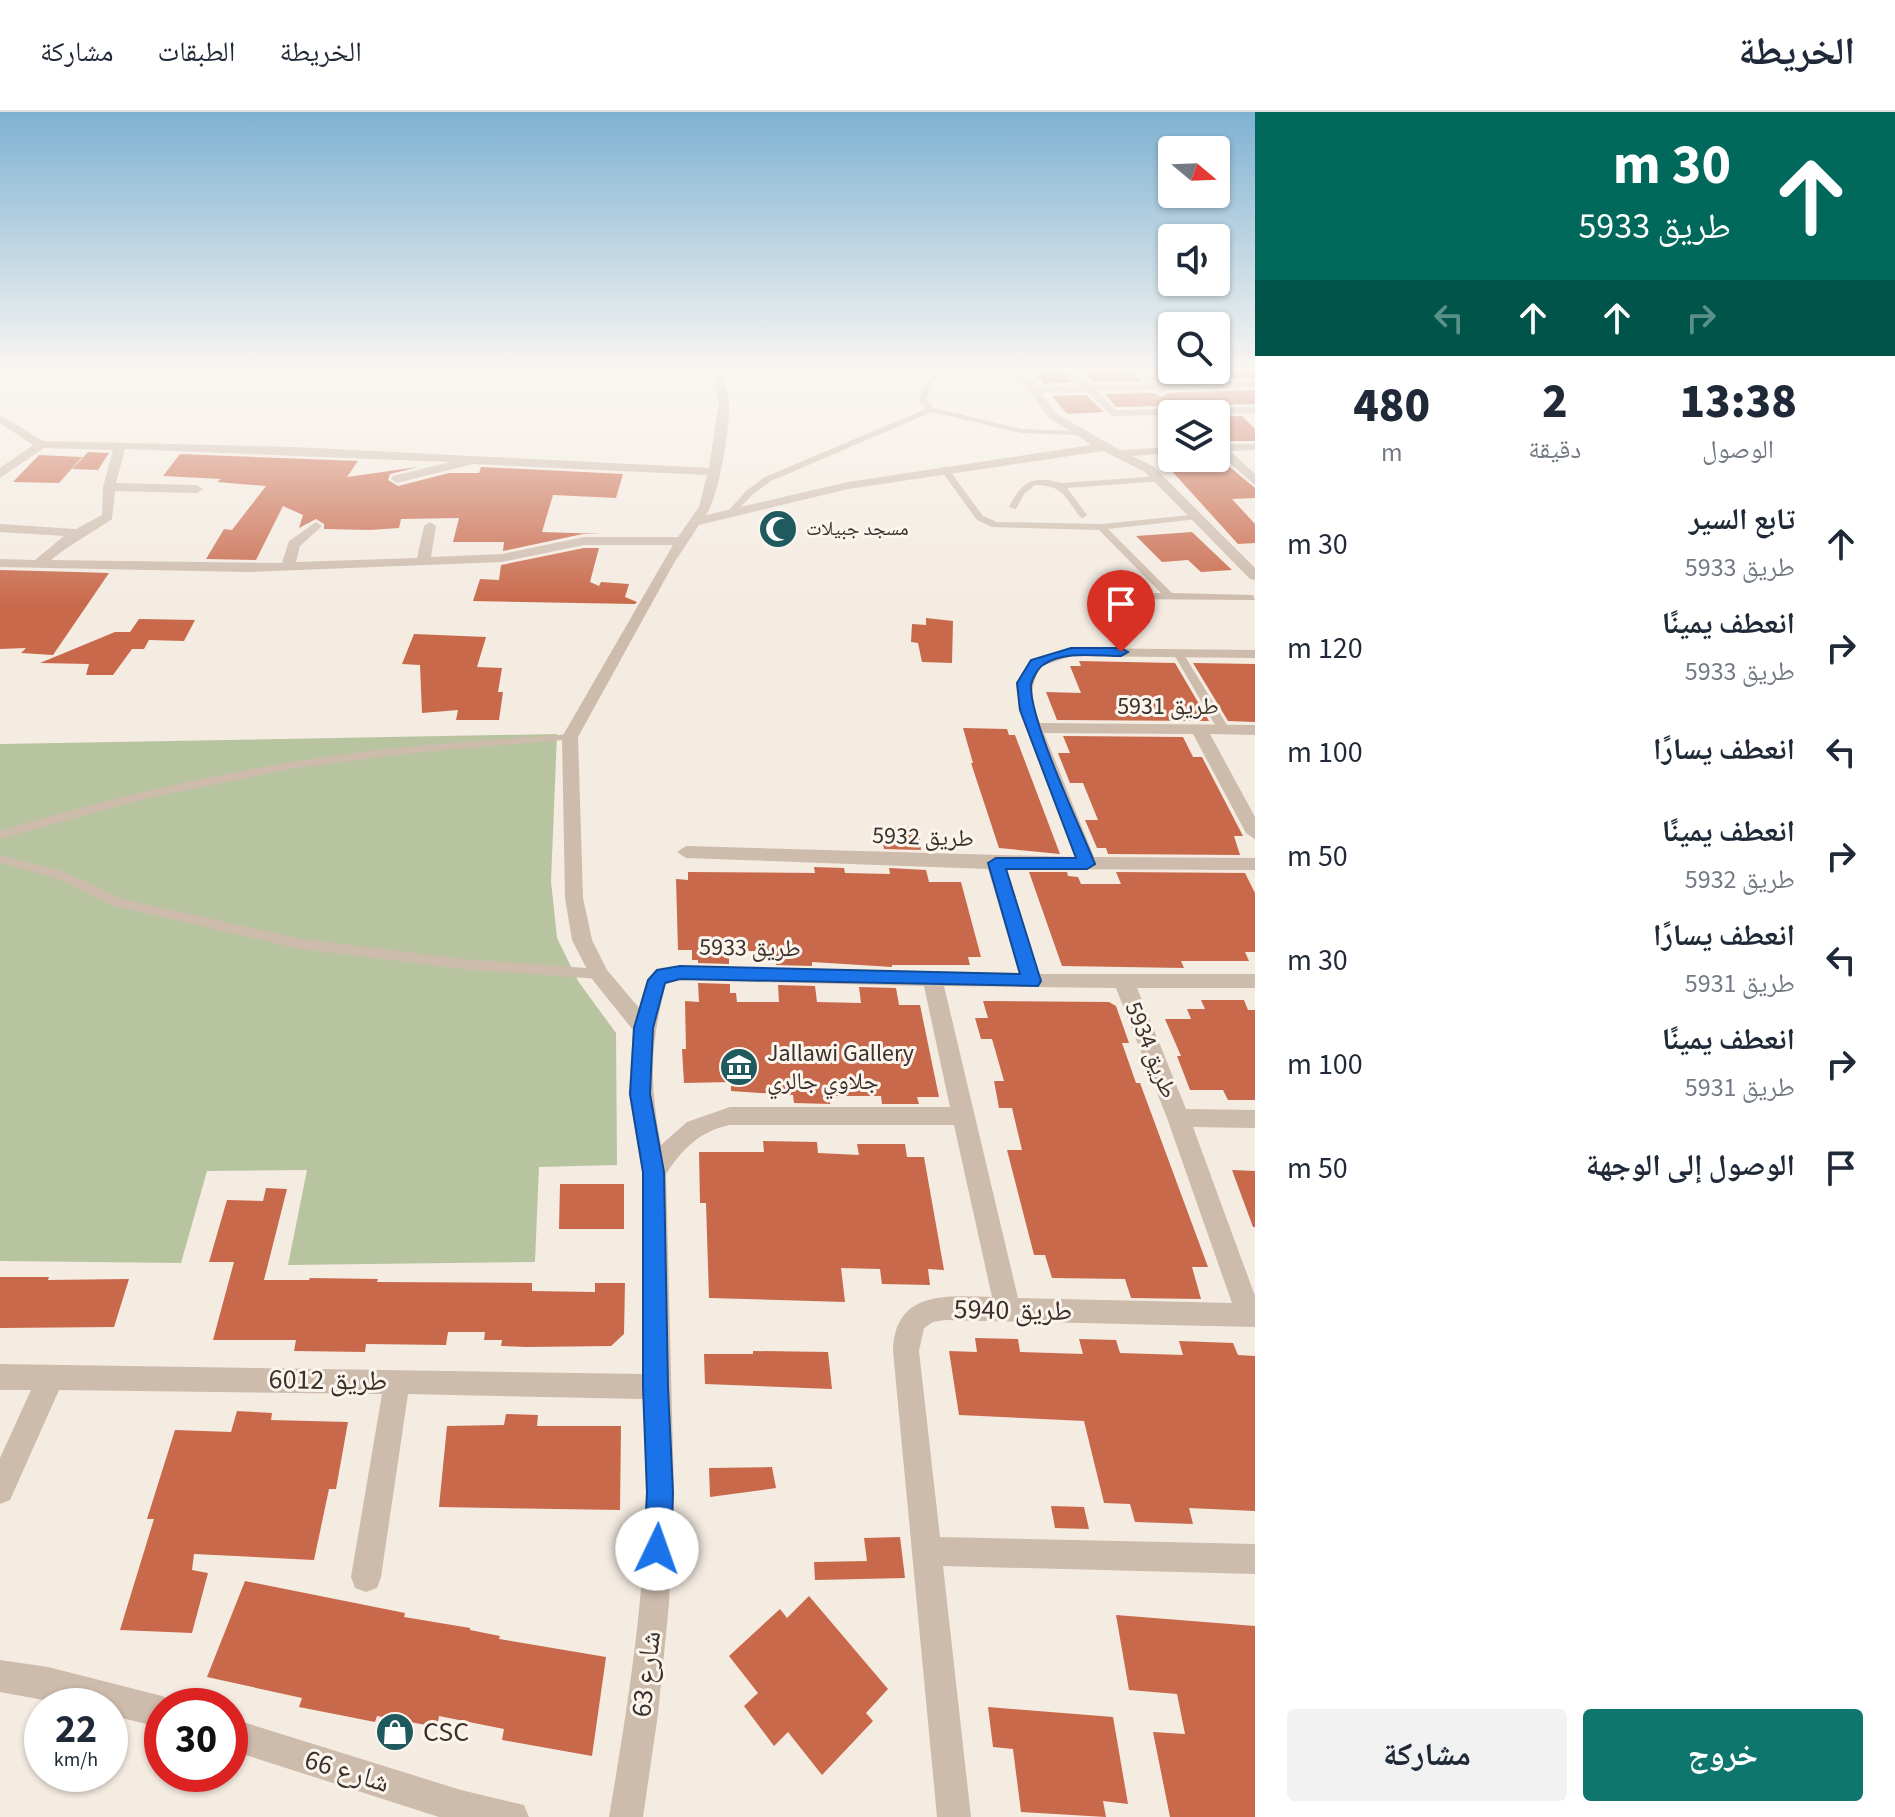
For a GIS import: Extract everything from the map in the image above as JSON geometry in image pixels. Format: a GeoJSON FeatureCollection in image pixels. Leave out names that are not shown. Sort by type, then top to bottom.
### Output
{"type":"FeatureCollection","features":[{"type":"Feature","properties":{"kind":"street"},"geometry":{"type":"LineString","coordinates":[[0,474],[40,446]]}},
{"type":"Feature","properties":{"kind":"street"},"geometry":{"type":"LineString","coordinates":[[0,528],[76,533],[88,530],[108,516],[109,487],[118,446]]}},
{"type":"Feature","properties":{"kind":"street"},"geometry":{"type":"LineString","coordinates":[[138,446],[294,450],[714,472]]}},
{"type":"Feature","properties":{"kind":"street"},"geometry":{"type":"LineString","coordinates":[[644,1028],[599,974],[582,940],[574,898],[570,737],[680,541],[705,507],[718,446]]}},
{"type":"Feature","properties":{"kind":"street"},"geometry":{"type":"LineString","coordinates":[[1101,446],[1161,479],[1255,576]]}},
{"type":"Feature","properties":{"kind":"street"},"geometry":{"type":"LineString","coordinates":[[696,522],[732,511],[944,469],[1104,447]]}},
{"type":"Feature","properties":{"kind":"street"},"geometry":{"type":"LineString","coordinates":[[1230,447],[1255,447]]}},
{"type":"Feature","properties":{"kind":"street"},"geometry":{"type":"LineString","coordinates":[[1119,453],[1158,451]]}},
{"type":"Feature","properties":{"kind":"street"},"geometry":{"type":"LineString","coordinates":[[1230,457],[1253,477]]}},
{"type":"Feature","properties":{"kind":"street"},"geometry":{"type":"LineString","coordinates":[[397,479],[473,460]]}},
{"type":"Feature","properties":{"kind":"street"},"geometry":{"type":"LineString","coordinates":[[109,487],[197,489]]}},
{"type":"Feature","properties":{"kind":"street"},"geometry":{"type":"LineString","coordinates":[[288,566],[294,544],[316,526]]}},
{"type":"Feature","properties":{"kind":"street"},"geometry":{"type":"LineString","coordinates":[[423,562],[430,526]]}},
{"type":"Feature","properties":{"kind":"street"},"geometry":{"type":"LineString","coordinates":[[37,565],[76,533]]}},
{"type":"Feature","properties":{"kind":"street"},"geometry":{"type":"LineString","coordinates":[[0,563],[288,566],[423,562],[502,558],[584,541],[680,541]]}},
{"type":"Feature","properties":{"kind":"street"},"geometry":{"type":"LineString","coordinates":[[1232,553],[1255,553]]}},
{"type":"Feature","properties":{"kind":"street"},"geometry":{"type":"LineString","coordinates":[[1087,864],[1023,696],[1024,683],[1035,663],[1071,652],[1255,654]]}},
{"type":"Feature","properties":{"kind":"street","name":"طريق 5931"},"geometry":{"type":"LineString","coordinates":[[1034,728],[1255,730]]}},
{"type":"Feature","properties":{"kind":"street"},"geometry":{"type":"LineString","coordinates":[[1199,730],[1255,833]]}},
{"type":"Feature","properties":{"kind":"street","name":"طريق 5932"},"geometry":{"type":"LineString","coordinates":[[686,852],[996,863],[1255,864]]}},
{"type":"Feature","properties":{"kind":"street"},"geometry":{"type":"LineString","coordinates":[[996,863],[1031,981]]}},
{"type":"Feature","properties":{"kind":"street","name":"طريق 5933"},"geometry":{"type":"LineString","coordinates":[[656,1387],[654,1172],[640,1094],[644,1028],[657,980],[671,973],[1031,981],[1255,981]]}},
{"type":"Feature","properties":{"kind":"street"},"geometry":{"type":"LineString","coordinates":[[932,978],[1008,1310]]}},
{"type":"Feature","properties":{"kind":"street","name":"طريق 5934"},"geometry":{"type":"LineString","coordinates":[[1124,982],[1252,1315]]}},
{"type":"Feature","properties":{"kind":"street"},"geometry":{"type":"LineString","coordinates":[[654,1172],[672,1144],[709,1118],[966,1116]]}},
{"type":"Feature","properties":{"kind":"street","name":"طريق 5934"},"geometry":{"type":"LineString","coordinates":[[1178,1118],[1255,1119]]}},
{"type":"Feature","properties":{"kind":"street","name":"طريق 5940"},"geometry":{"type":"LineString","coordinates":[[954,1817],[905,1334],[913,1319],[927,1310],[1252,1315]]}},
{"type":"Feature","properties":{"kind":"street","name":"طريق 6012"},"geometry":{"type":"LineString","coordinates":[[0,1377],[656,1387]]}},
{"type":"Feature","properties":{"kind":"street"},"geometry":{"type":"LineString","coordinates":[[0,1490],[51,1377]]}},
{"type":"Feature","properties":{"kind":"street"},"geometry":{"type":"LineString","coordinates":[[366,1577],[397,1381]]}},
{"type":"Feature","properties":{"kind":"street","name":"شارع 63"},"geometry":{"type":"LineString","coordinates":[[626,1817],[642,1714],[654,1604],[660,1493],[656,1387]]}},
{"type":"Feature","properties":{"kind":"street"},"geometry":{"type":"LineString","coordinates":[[926,1551],[1255,1559]]}},
{"type":"Feature","properties":{"kind":"street"},"geometry":{"type":"LineString","coordinates":[[0,1676],[48,1683],[144,1707]]}},
{"type":"Feature","properties":{"kind":"street","name":"شارع 66"},"geometry":{"type":"LineString","coordinates":[[248,1740],[461,1807],[512,1817]]}},
{"type":"Feature","properties":{"kind":"lane"},"geometry":{"type":"LineString","coordinates":[[732,511],[768,479],[847,446]]}},
{"type":"Feature","properties":{"kind":"lane"},"geometry":{"type":"LineString","coordinates":[[944,469],[980,518],[987,523],[1008,527],[1101,527],[1198,516]]}},
{"type":"Feature","properties":{"kind":"lane"},"geometry":{"type":"LineString","coordinates":[[1013,507],[1020,493],[1033,482],[1061,486],[1161,479]]}},
{"type":"Feature","properties":{"kind":"lane"},"geometry":{"type":"LineString","coordinates":[[1061,486],[1083,515]]}},
{"type":"Feature","properties":{"kind":"lane"},"geometry":{"type":"LineString","coordinates":[[1101,527],[1169,596]]}},
{"type":"Feature","properties":{"kind":"lane"},"geometry":{"type":"LineString","coordinates":[[1116,597],[1253,598]]}},
{"type":"Feature","properties":{"kind":"lane"},"geometry":{"type":"LineString","coordinates":[[1178,653],[1224,730]]}},
{"type":"Feature","properties":{"kind":"lane"},"geometry":{"type":"LineString","coordinates":[[0,835],[212,779],[389,752],[570,737]]}},
{"type":"Feature","properties":{"kind":"lane"},"geometry":{"type":"LineString","coordinates":[[0,859],[57,874],[119,903],[301,944],[462,964],[599,974]]}},
{"type":"Feature","properties":{"kind":"green space"},"geometry":{"type":"Polygon","coordinates":[[[557,734],[551,881],[557,938],[578,981],[616,1033],[617,1165],[539,1167],[535,1262],[288,1265],[307,1170],[207,1171],[181,1263],[0,1261],[0,744],[557,734]]]}},
{"type":"Feature","properties":{"kind":"building"},"geometry":{"type":"Polygon","coordinates":[[[88,452],[109,453],[98,470],[72,469],[88,452]]]}},
{"type":"Feature","properties":{"kind":"building"},"geometry":{"type":"Polygon","coordinates":[[[180,454],[358,461],[347,477],[418,467],[390,474],[388,480],[398,486],[449,473],[479,473],[481,467],[623,474],[616,498],[553,495],[542,532],[603,534],[583,534],[503,551],[504,542],[453,542],[459,518],[401,519],[399,528],[370,530],[324,529],[324,524],[316,519],[299,528],[303,515],[283,506],[256,560],[206,559],[224,529],[232,530],[266,486],[217,482],[221,479],[163,476],[180,454]]]}},
{"type":"Feature","properties":{"kind":"building"},"geometry":{"type":"Polygon","coordinates":[[[39,455],[82,457],[59,483],[13,482],[39,455]]]}},
{"type":"Feature","properties":{"kind":"building"},"geometry":{"type":"Polygon","coordinates":[[[1230,467],[1255,488],[1255,498],[1232,499],[1255,524],[1255,543],[1238,544],[1173,472],[1230,472],[1230,467]]]}},
{"type":"Feature","properties":{"kind":"building"},"geometry":{"type":"Polygon","coordinates":[[[1192,532],[1232,570],[1201,572],[1188,560],[1162,562],[1136,536],[1192,532]]]}},
{"type":"Feature","properties":{"kind":"building"},"geometry":{"type":"Polygon","coordinates":[[[584,548],[599,548],[590,582],[599,586],[601,582],[629,584],[625,597],[637,602],[635,604],[473,601],[480,579],[499,580],[501,565],[584,548]]]}},
{"type":"Feature","properties":{"kind":"building"},"geometry":{"type":"Polygon","coordinates":[[[0,570],[109,573],[53,655],[21,653],[26,648],[0,649],[0,570]]]}},
{"type":"Feature","properties":{"kind":"building"},"geometry":{"type":"Polygon","coordinates":[[[926,618],[953,621],[952,663],[922,662],[918,643],[911,642],[912,624],[926,625],[926,618]]]}},
{"type":"Feature","properties":{"kind":"building"},"geometry":{"type":"Polygon","coordinates":[[[139,619],[195,620],[184,641],[149,640],[144,649],[132,649],[113,675],[86,675],[89,664],[40,663],[115,632],[130,632],[139,619]]]}},
{"type":"Feature","properties":{"kind":"building"},"geometry":{"type":"Polygon","coordinates":[[[414,634],[486,637],[477,667],[502,668],[498,692],[503,692],[499,720],[456,720],[458,710],[422,713],[420,665],[402,664],[414,634]]]}},
{"type":"Feature","properties":{"kind":"building"},"geometry":{"type":"Polygon","coordinates":[[[1079,661],[1175,663],[1209,721],[1057,720],[1046,692],[1081,693],[1070,666],[1081,666],[1079,661]]]}},
{"type":"Feature","properties":{"kind":"building"},"geometry":{"type":"Polygon","coordinates":[[[1193,663],[1255,664],[1255,722],[1228,721],[1193,663]]]}},
{"type":"Feature","properties":{"kind":"building"},"geometry":{"type":"Polygon","coordinates":[[[963,728],[1007,729],[1009,735],[1015,735],[1060,854],[999,848],[963,728]]]}},
{"type":"Feature","properties":{"kind":"building"},"geometry":{"type":"Polygon","coordinates":[[[1063,736],[1183,737],[1193,757],[1202,757],[1243,836],[1234,836],[1240,855],[1108,854],[1106,848],[1097,848],[1085,820],[1098,820],[1083,783],[1070,783],[1058,753],[1070,753],[1063,736]]]}},
{"type":"Feature","properties":{"kind":"building"},"geometry":{"type":"Polygon","coordinates":[[[887,827],[918,827],[921,850],[884,849],[881,834],[889,834],[887,827]]]}},
{"type":"Feature","properties":{"kind":"building"},"geometry":{"type":"Polygon","coordinates":[[[814,867],[844,868],[845,873],[890,874],[889,868],[926,870],[929,882],[961,882],[981,957],[968,957],[970,965],[892,967],[812,962],[812,966],[776,965],[776,961],[767,961],[766,951],[729,951],[729,964],[698,963],[698,960],[692,960],[692,950],[678,950],[676,879],[688,880],[688,872],[815,873],[814,867]]]}},
{"type":"Feature","properties":{"kind":"building"},"geometry":{"type":"Polygon","coordinates":[[[1029,872],[1067,872],[1068,876],[1078,877],[1081,884],[1121,884],[1116,872],[1245,873],[1255,893],[1255,952],[1245,952],[1249,961],[1181,961],[1184,968],[1062,966],[1029,872]]]}},
{"type":"Feature","properties":{"kind":"building"},"geometry":{"type":"Polygon","coordinates":[[[698,983],[730,984],[730,993],[736,993],[737,1002],[779,1002],[778,985],[815,986],[817,1002],[861,1003],[859,987],[896,988],[899,1005],[920,1005],[939,1097],[917,1097],[919,1104],[882,1104],[881,1096],[829,1096],[830,1104],[794,1103],[793,1095],[731,1091],[731,1082],[684,1083],[682,1049],[686,1049],[685,1001],[699,1002],[698,983]]]}},
{"type":"Feature","properties":{"kind":"building"},"geometry":{"type":"Polygon","coordinates":[[[1201,1000],[1244,1000],[1248,1010],[1255,1010],[1255,1100],[1228,1100],[1223,1090],[1190,1090],[1177,1056],[1181,1056],[1165,1019],[1191,1019],[1187,1009],[1205,1009],[1201,1000]]]}},
{"type":"Feature","properties":{"kind":"building"},"geometry":{"type":"Polygon","coordinates":[[[983,1001],[1109,1002],[1116,1006],[1129,1043],[1122,1043],[1136,1083],[1140,1083],[1208,1267],[1192,1267],[1201,1299],[1131,1298],[1125,1279],[1052,1278],[1045,1255],[1034,1255],[1007,1150],[1022,1150],[1012,1108],[999,1108],[994,1081],[1004,1081],[992,1039],[981,1039],[975,1018],[988,1018],[983,1001]]]}},
{"type":"Feature","properties":{"kind":"building"},"geometry":{"type":"Polygon","coordinates":[[[763,1141],[817,1142],[818,1153],[859,1155],[857,1144],[905,1144],[907,1157],[924,1157],[944,1270],[928,1269],[930,1285],[882,1284],[880,1269],[841,1268],[845,1302],[709,1298],[706,1203],[700,1203],[699,1152],[764,1152],[763,1141]]]}},
{"type":"Feature","properties":{"kind":"building"},"geometry":{"type":"Polygon","coordinates":[[[1232,1170],[1255,1171],[1255,1227],[1253,1227],[1232,1170]]]}},
{"type":"Feature","properties":{"kind":"building"},"geometry":{"type":"Polygon","coordinates":[[[560,1184],[624,1184],[624,1229],[559,1229],[560,1184]]]}},
{"type":"Feature","properties":{"kind":"building"},"geometry":{"type":"Polygon","coordinates":[[[266,1188],[287,1189],[264,1280],[310,1278],[378,1279],[377,1282],[532,1283],[532,1291],[595,1292],[595,1283],[625,1283],[624,1334],[611,1346],[527,1347],[501,1346],[502,1340],[484,1340],[485,1332],[448,1332],[446,1345],[366,1344],[365,1352],[294,1351],[296,1340],[213,1340],[234,1262],[209,1262],[227,1200],[263,1201],[266,1188]]]}},
{"type":"Feature","properties":{"kind":"building"},"geometry":{"type":"Polygon","coordinates":[[[0,1277],[129,1279],[114,1327],[0,1328],[0,1277]]]}},
{"type":"Feature","properties":{"kind":"building"},"geometry":{"type":"Polygon","coordinates":[[[975,1338],[1018,1339],[1020,1352],[1083,1354],[1079,1339],[1116,1340],[1120,1353],[1183,1355],[1179,1341],[1233,1343],[1238,1355],[1255,1356],[1255,1511],[1189,1508],[1193,1524],[1135,1522],[1130,1504],[1104,1503],[1084,1421],[959,1415],[949,1351],[977,1352],[975,1338]]]}},
{"type":"Feature","properties":{"kind":"building"},"geometry":{"type":"Polygon","coordinates":[[[753,1351],[828,1352],[832,1389],[705,1384],[704,1354],[753,1354],[753,1351]]]}},
{"type":"Feature","properties":{"kind":"building"},"geometry":{"type":"Polygon","coordinates":[[[237,1411],[272,1413],[271,1420],[348,1422],[336,1489],[329,1489],[314,1560],[194,1554],[192,1570],[208,1573],[192,1633],[120,1630],[154,1519],[147,1519],[175,1430],[231,1432],[237,1411]]]}},
{"type":"Feature","properties":{"kind":"building"},"geometry":{"type":"Polygon","coordinates":[[[506,1414],[538,1415],[537,1426],[621,1426],[620,1510],[439,1507],[447,1426],[504,1425],[506,1414]]]}},
{"type":"Feature","properties":{"kind":"building"},"geometry":{"type":"Polygon","coordinates":[[[772,1467],[776,1488],[710,1497],[709,1468],[772,1467]]]}},
{"type":"Feature","properties":{"kind":"building"},"geometry":{"type":"Polygon","coordinates":[[[1051,1506],[1084,1507],[1089,1529],[1055,1528],[1051,1506]]]}},
{"type":"Feature","properties":{"kind":"building"},"geometry":{"type":"Polygon","coordinates":[[[900,1537],[905,1578],[815,1580],[814,1562],[867,1561],[864,1538],[900,1537]]]}},
{"type":"Feature","properties":{"kind":"building"},"geometry":{"type":"Polygon","coordinates":[[[245,1581],[405,1613],[404,1617],[470,1628],[500,1636],[499,1639],[606,1657],[592,1756],[502,1740],[504,1729],[439,1716],[437,1727],[377,1716],[375,1722],[299,1707],[302,1698],[207,1677],[245,1581]]]}},
{"type":"Feature","properties":{"kind":"building"},"geometry":{"type":"Polygon","coordinates":[[[809,1596],[888,1689],[866,1713],[873,1721],[822,1775],[788,1732],[774,1746],[744,1706],[758,1693],[729,1656],[780,1609],[787,1618],[809,1596]]]}},
{"type":"Feature","properties":{"kind":"building"},"geometry":{"type":"Polygon","coordinates":[[[1116,1615],[1255,1626],[1255,1817],[1170,1817],[1153,1732],[1185,1734],[1177,1694],[1129,1690],[1116,1615]]]}},
{"type":"Feature","properties":{"kind":"building"},"geometry":{"type":"Polygon","coordinates":[[[988,1707],[1113,1717],[1128,1804],[1103,1801],[1106,1817],[1021,1812],[1013,1749],[993,1747],[988,1707]]]}},
{"type":"Feature","properties":{"kind":"place","name":"مسجد جبيلات"},"geometry":{"type":"Point","coordinates":[778,529]}},
{"type":"Feature","properties":{"kind":"place","name":"Jallawi Gallery جلاوي جالري"},"geometry":{"type":"Point","coordinates":[739,1067]}},
{"type":"Feature","properties":{"kind":"place","name":"CSC"},"geometry":{"type":"Point","coordinates":[395,1732]}},
{"type":"Feature","properties":{"kind":"route"},"geometry":{"type":"LineString","coordinates":[[657,1549],[660,1493],[654,1172],[640,1094],[644,1028],[657,980],[663,975],[680,973],[1031,981],[996,863],[1087,864],[1027,710],[1023,696],[1024,683],[1035,663],[1051,656],[1071,652],[1121,652]]}}]}
